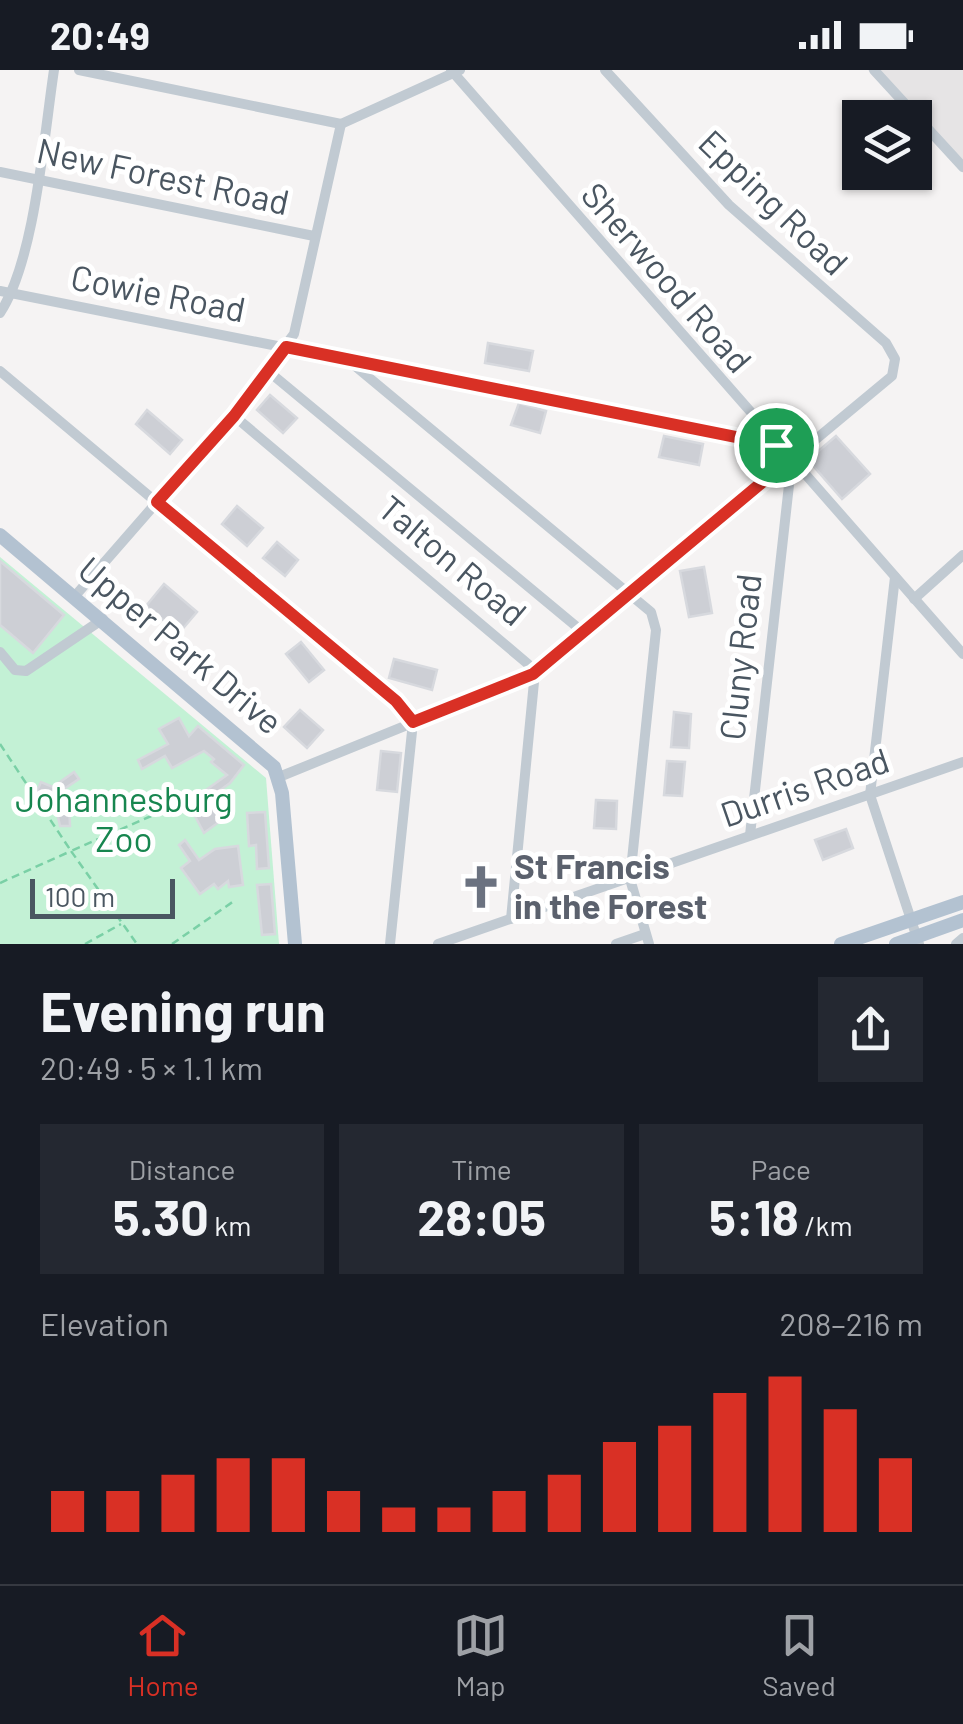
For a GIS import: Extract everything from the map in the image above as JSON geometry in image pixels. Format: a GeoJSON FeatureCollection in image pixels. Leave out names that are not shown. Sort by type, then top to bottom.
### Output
{"type":"FeatureCollection","features":[{"type":"Feature","properties":{"kind":"main road","name":"Upper Park Drive"},"geometry":{"type":"LineString","coordinates":[[0,535],[269,760],[279,777],[295,944]]}},
{"type":"Feature","properties":{"kind":"main road"},"geometry":{"type":"LineString","coordinates":[[841,944],[963,902]]}},
{"type":"Feature","properties":{"kind":"main road"},"geometry":{"type":"LineString","coordinates":[[896,944],[918,940],[963,920]]}},
{"type":"Feature","properties":{"kind":"street"},"geometry":{"type":"LineString","coordinates":[[0,313],[38,180],[54,70]]}},
{"type":"Feature","properties":{"kind":"street"},"geometry":{"type":"LineString","coordinates":[[79,70],[341,124],[454,71]]}},
{"type":"Feature","properties":{"kind":"street","name":"Epping Road"},"geometry":{"type":"LineString","coordinates":[[605,70],[729,205],[886,343],[895,360],[892,376],[790,459]]}},
{"type":"Feature","properties":{"kind":"street"},"geometry":{"type":"LineString","coordinates":[[874,70],[963,167]]}},
{"type":"Feature","properties":{"kind":"street","name":"Sherwood Road"},"geometry":{"type":"LineString","coordinates":[[454,71],[776,445],[963,654]]}},
{"type":"Feature","properties":{"kind":"street"},"geometry":{"type":"LineString","coordinates":[[75,596],[234,416],[286,347],[300,315],[341,124]]}},
{"type":"Feature","properties":{"kind":"street","name":"New Forest Road"},"geometry":{"type":"LineString","coordinates":[[0,172],[314,236]]}},
{"type":"Feature","properties":{"kind":"street","name":"Cowie Road"},"geometry":{"type":"LineString","coordinates":[[6,292],[776,445]]}},
{"type":"Feature","properties":{"kind":"street"},"geometry":{"type":"LineString","coordinates":[[348,361],[651,612],[656,630],[630,879],[647,939],[616,944]]}},
{"type":"Feature","properties":{"kind":"street"},"geometry":{"type":"LineString","coordinates":[[0,370],[396,701],[413,722],[390,944]]}},
{"type":"Feature","properties":{"kind":"street"},"geometry":{"type":"LineString","coordinates":[[268,371],[583,632]]}},
{"type":"Feature","properties":{"kind":"street","name":"Talton Road"},"geometry":{"type":"LineString","coordinates":[[234,416],[495,632],[522,656],[533,674],[511,918]]}},
{"type":"Feature","properties":{"kind":"street"},"geometry":{"type":"LineString","coordinates":[[279,777],[533,674],[790,459]]}},
{"type":"Feature","properties":{"kind":"street","name":"Cluny Road"},"geometry":{"type":"LineString","coordinates":[[750,835],[789,486]]}},
{"type":"Feature","properties":{"kind":"street"},"geometry":{"type":"LineString","coordinates":[[914,599],[963,555]]}},
{"type":"Feature","properties":{"kind":"street"},"geometry":{"type":"LineString","coordinates":[[895,578],[870,795],[918,940]]}},
{"type":"Feature","properties":{"kind":"street"},"geometry":{"type":"LineString","coordinates":[[0,652],[15,670],[26,671],[103,619]]}},
{"type":"Feature","properties":{"kind":"street","name":"Durris Road"},"geometry":{"type":"LineString","coordinates":[[438,944],[963,762]]}},
{"type":"Feature","properties":{"kind":"street"},"geometry":{"type":"LineString","coordinates":[[956,944],[963,938]]}},
{"type":"Feature","properties":{"kind":"path"},"geometry":{"type":"LineString","coordinates":[[1,746],[137,944]]}},
{"type":"Feature","properties":{"kind":"path"},"geometry":{"type":"LineString","coordinates":[[0,883],[165,810],[188,795]]}},
{"type":"Feature","properties":{"kind":"path"},"geometry":{"type":"LineString","coordinates":[[172,944],[234,900]]}},
{"type":"Feature","properties":{"kind":"path"},"geometry":{"type":"LineString","coordinates":[[85,944],[122,923]]}},
{"type":"Feature","properties":{"kind":"shaded area"},"geometry":{"type":"Polygon","coordinates":[[[868,70],[963,70],[963,173],[932,139],[932,100],[896,100],[868,70]]]}},
{"type":"Feature","properties":{"kind":"green space","name":"Johannesburg Zoo"},"geometry":{"type":"Polygon","coordinates":[[[0,557],[266,778],[279,944],[0,944],[0,557]]]}},
{"type":"Feature","properties":{"kind":"building"},"geometry":{"type":"Polygon","coordinates":[[[488,343],[533,351],[529,371],[485,363],[488,343]]]}},
{"type":"Feature","properties":{"kind":"building"},"geometry":{"type":"Polygon","coordinates":[[[270,395],[297,418],[283,433],[257,410],[270,395]]]}},
{"type":"Feature","properties":{"kind":"building"},"geometry":{"type":"Polygon","coordinates":[[[519,403],[546,411],[540,433],[511,425],[519,403]]]}},
{"type":"Feature","properties":{"kind":"building"},"geometry":{"type":"Polygon","coordinates":[[[147,410],[182,440],[170,454],[136,424],[147,410]]]}},
{"type":"Feature","properties":{"kind":"building"},"geometry":{"type":"Polygon","coordinates":[[[664,436],[703,444],[699,465],[659,457],[664,436]]]}},
{"type":"Feature","properties":{"kind":"building"},"geometry":{"type":"Polygon","coordinates":[[[836,436],[870,474],[842,499],[808,460],[836,436]]]}},
{"type":"Feature","properties":{"kind":"building"},"geometry":{"type":"Polygon","coordinates":[[[237,506],[263,528],[247,546],[222,524],[237,506]]]}},
{"type":"Feature","properties":{"kind":"building"},"geometry":{"type":"Polygon","coordinates":[[[277,542],[298,560],[285,576],[263,558],[277,542]]]}},
{"type":"Feature","properties":{"kind":"building"},"geometry":{"type":"Polygon","coordinates":[[[0,561],[64,615],[33,653],[0,625],[0,561]]]}},
{"type":"Feature","properties":{"kind":"building"},"geometry":{"type":"Polygon","coordinates":[[[704,567],[712,613],[689,617],[680,571],[704,567]]]}},
{"type":"Feature","properties":{"kind":"building"},"geometry":{"type":"Polygon","coordinates":[[[164,584],[197,612],[179,633],[146,606],[164,584]]]}},
{"type":"Feature","properties":{"kind":"building"},"geometry":{"type":"Polygon","coordinates":[[[301,642],[324,670],[309,682],[286,654],[301,642]]]}},
{"type":"Feature","properties":{"kind":"building"},"geometry":{"type":"Polygon","coordinates":[[[394,659],[437,670],[432,690],[389,678],[394,659]]]}},
{"type":"Feature","properties":{"kind":"building"},"geometry":{"type":"Polygon","coordinates":[[[300,710],[323,730],[307,748],[284,727],[300,710]]]}},
{"type":"Feature","properties":{"kind":"building"},"geometry":{"type":"Polygon","coordinates":[[[674,712],[691,714],[689,748],[671,747],[674,712]]]}},
{"type":"Feature","properties":{"kind":"building"},"geometry":{"type":"Polygon","coordinates":[[[179,718],[189,736],[198,726],[244,765],[230,783],[212,796],[227,816],[204,833],[188,803],[227,775],[211,762],[214,759],[204,751],[172,768],[165,756],[142,769],[138,760],[168,744],[159,729],[179,718]]]}},
{"type":"Feature","properties":{"kind":"building"},"geometry":{"type":"Polygon","coordinates":[[[381,751],[401,753],[397,792],[377,790],[381,751]]]}},
{"type":"Feature","properties":{"kind":"building"},"geometry":{"type":"Polygon","coordinates":[[[667,761],[685,762],[682,796],[664,795],[667,761]]]}},
{"type":"Feature","properties":{"kind":"building"},"geometry":{"type":"Polygon","coordinates":[[[74,772],[79,779],[61,791],[69,803],[70,826],[60,826],[54,800],[37,791],[41,782],[53,787],[74,772]]]}},
{"type":"Feature","properties":{"kind":"building"},"geometry":{"type":"Polygon","coordinates":[[[596,800],[617,801],[616,829],[594,828],[596,800]]]}},
{"type":"Feature","properties":{"kind":"building"},"geometry":{"type":"Polygon","coordinates":[[[265,812],[269,868],[257,869],[256,845],[249,846],[247,813],[265,812]]]}},
{"type":"Feature","properties":{"kind":"building"},"geometry":{"type":"Polygon","coordinates":[[[846,829],[853,848],[823,860],[815,840],[846,829]]]}},
{"type":"Feature","properties":{"kind":"building"},"geometry":{"type":"Polygon","coordinates":[[[185,840],[199,860],[215,849],[238,846],[243,885],[229,887],[228,881],[218,889],[214,884],[200,894],[181,868],[190,861],[179,845],[185,840]]]}},
{"type":"Feature","properties":{"kind":"building"},"geometry":{"type":"Polygon","coordinates":[[[271,884],[275,934],[262,935],[257,885],[271,884]]]}},
{"type":"Feature","properties":{"kind":"place","name":"St Francis in the Forest"},"geometry":{"type":"Point","coordinates":[481,887]}},
{"type":"Feature","properties":{"kind":"route"},"geometry":{"type":"LineString","coordinates":[[286,347],[776,445],[790,459],[533,674],[413,722],[396,701],[157,502],[234,416],[286,347]]}}]}
